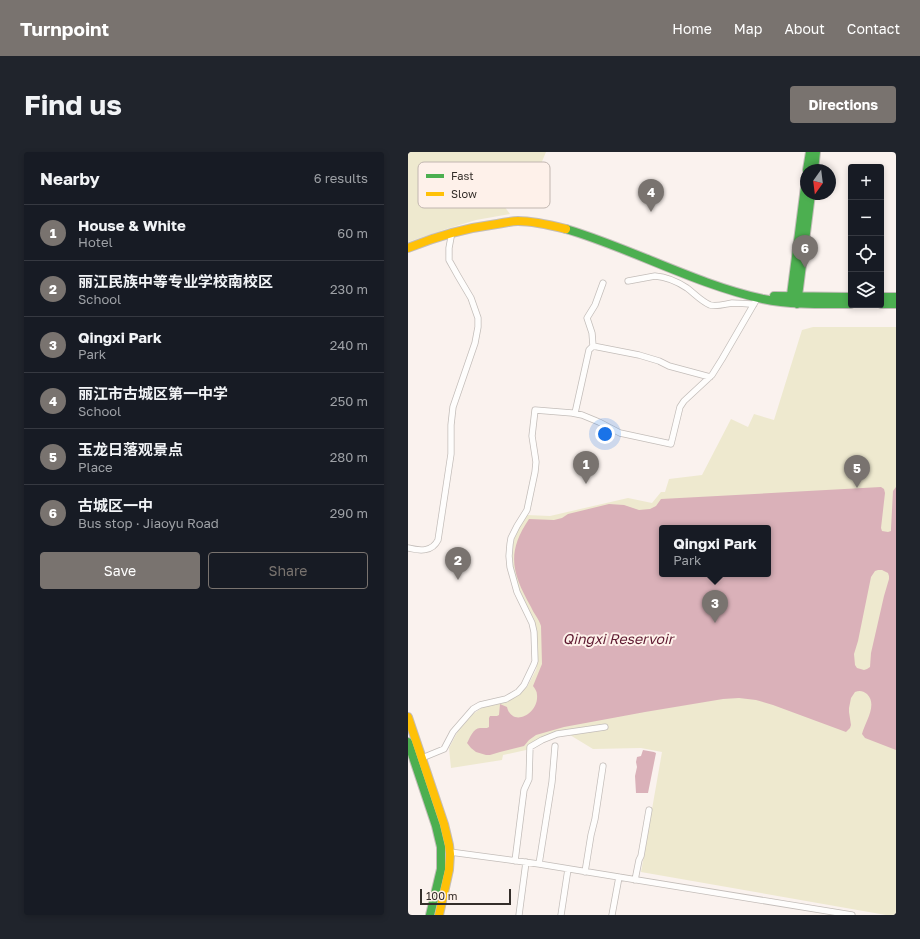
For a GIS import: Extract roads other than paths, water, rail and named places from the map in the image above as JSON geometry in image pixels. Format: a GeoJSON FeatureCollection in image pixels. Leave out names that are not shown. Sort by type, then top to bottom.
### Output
{"type":"FeatureCollection","features":[{"type":"Feature","properties":{"kind":"street"},"geometry":{"type":"LineString","coordinates":[[808,164],[810,152]]}},
{"type":"Feature","properties":{"kind":"street"},"geometry":{"type":"LineString","coordinates":[[815,164],[816,152]]}},
{"type":"Feature","properties":{"kind":"street"},"geometry":{"type":"LineString","coordinates":[[794,300],[804,200]]}},
{"type":"Feature","properties":{"kind":"street"},"geometry":{"type":"LineString","coordinates":[[794,300],[810,200]]}},
{"type":"Feature","properties":{"kind":"street"},"geometry":{"type":"LineString","coordinates":[[408,248],[452,232],[487,225],[518,221],[543,224],[579,232],[677,270],[747,294],[794,300],[848,304]]}},
{"type":"Feature","properties":{"kind":"street"},"geometry":{"type":"LineString","coordinates":[[408,548],[426,550],[435,545],[438,540],[452,454],[451,425],[453,407],[475,343],[478,327],[478,318],[472,298],[449,260],[449,248],[452,232]]}},
{"type":"Feature","properties":{"kind":"street"},"geometry":{"type":"LineString","coordinates":[[673,280],[677,270]]}},
{"type":"Feature","properties":{"kind":"street"},"geometry":{"type":"LineString","coordinates":[[628,282],[655,276],[673,280],[681,284],[702,300],[714,306],[756,301],[848,297]]}},
{"type":"Feature","properties":{"kind":"street"},"geometry":{"type":"LineString","coordinates":[[593,346],[592,333],[587,318],[595,305],[603,283]]}},
{"type":"Feature","properties":{"kind":"street"},"geometry":{"type":"LineString","coordinates":[[747,294],[756,301]]}},
{"type":"Feature","properties":{"kind":"street"},"geometry":{"type":"LineString","coordinates":[[884,297],[896,296]]}},
{"type":"Feature","properties":{"kind":"street"},"geometry":{"type":"LineString","coordinates":[[422,758],[444,749],[454,732],[473,708],[506,699],[518,692],[524,685],[533,668],[535,661],[533,628],[530,618],[517,592],[509,562],[510,544],[516,526],[527,510],[535,472],[536,462],[532,436],[534,410],[575,413],[599,422],[620,433],[671,444],[680,407],[684,400],[710,377],[756,301]]}},
{"type":"Feature","properties":{"kind":"street"},"geometry":{"type":"LineString","coordinates":[[884,304],[896,304]]}},
{"type":"Feature","properties":{"kind":"street"},"geometry":{"type":"LineString","coordinates":[[575,413],[588,350],[593,346],[639,355],[669,366],[710,377]]}},
{"type":"Feature","properties":{"kind":"street"},"geometry":{"type":"LineString","coordinates":[[408,717],[448,837],[450,852],[448,879],[439,915]]}},
{"type":"Feature","properties":{"kind":"street"},"geometry":{"type":"LineString","coordinates":[[515,861],[524,790],[529,780],[530,747],[557,734],[605,727]]}},
{"type":"Feature","properties":{"kind":"street"},"geometry":{"type":"LineString","coordinates":[[408,742],[436,826],[441,846],[441,869],[430,915]]}},
{"type":"Feature","properties":{"kind":"street"},"geometry":{"type":"LineString","coordinates":[[539,864],[552,782],[555,746]]}},
{"type":"Feature","properties":{"kind":"street"},"geometry":{"type":"LineString","coordinates":[[585,872],[603,766]]}},
{"type":"Feature","properties":{"kind":"street"},"geometry":{"type":"LineString","coordinates":[[635,880],[641,856],[648,810]]}},
{"type":"Feature","properties":{"kind":"street"},"geometry":{"type":"LineString","coordinates":[[450,852],[539,864],[852,915]]}},
{"type":"Feature","properties":{"kind":"street"},"geometry":{"type":"LineString","coordinates":[[519,915],[526,862]]}},
{"type":"Feature","properties":{"kind":"street"},"geometry":{"type":"LineString","coordinates":[[561,915],[568,869]]}},
{"type":"Feature","properties":{"kind":"street"},"geometry":{"type":"LineString","coordinates":[[612,915],[619,877]]}},
{"type":"Feature","properties":{"kind":"water","name":"Qingxi Reservoir"},"geometry":{"type":"Polygon","coordinates":[[[881,487],[884,489],[885,493],[881,528],[882,531],[888,532],[891,531],[893,491],[896,487],[896,750],[865,738],[862,734],[870,714],[871,703],[867,694],[860,691],[855,692],[851,698],[849,712],[851,725],[846,732],[773,705],[756,700],[739,698],[723,699],[564,727],[536,735],[524,746],[490,755],[476,752],[471,748],[467,743],[472,734],[478,728],[489,727],[489,718],[490,716],[499,715],[500,704],[507,707],[514,717],[519,717],[530,713],[536,702],[537,692],[533,686],[542,664],[541,626],[519,584],[514,563],[517,542],[529,519],[554,520],[562,518],[568,514],[609,504],[624,505],[639,510],[650,509],[656,506],[661,499],[881,487]],[[882,570],[875,571],[871,577],[854,654],[855,665],[857,668],[864,670],[870,667],[871,653],[889,579],[888,573],[882,570]]]}},
{"type":"Feature","properties":{"kind":"water"},"geometry":{"type":"Polygon","coordinates":[[[643,750],[656,753],[648,793],[636,793],[636,762],[637,757],[641,756],[643,750]]]}},
{"type":"Feature","properties":{"kind":"place","name":"丽江市古城区第一中学"},"geometry":{"type":"Point","coordinates":[651,212]}},
{"type":"Feature","properties":{"kind":"place","name":"古城区一中"},"geometry":{"type":"Point","coordinates":[805,268]}},
{"type":"Feature","properties":{"kind":"place","name":"House & White"},"geometry":{"type":"Point","coordinates":[586,484]}},
{"type":"Feature","properties":{"kind":"place","name":"玉龙日落观景点"},"geometry":{"type":"Point","coordinates":[857,488]}},
{"type":"Feature","properties":{"kind":"place","name":"丽江民族中等专业学校南校区"},"geometry":{"type":"Point","coordinates":[458,580]}},
{"type":"Feature","properties":{"kind":"place","name":"Qingxi Park"},"geometry":{"type":"Point","coordinates":[715,623]}}]}
